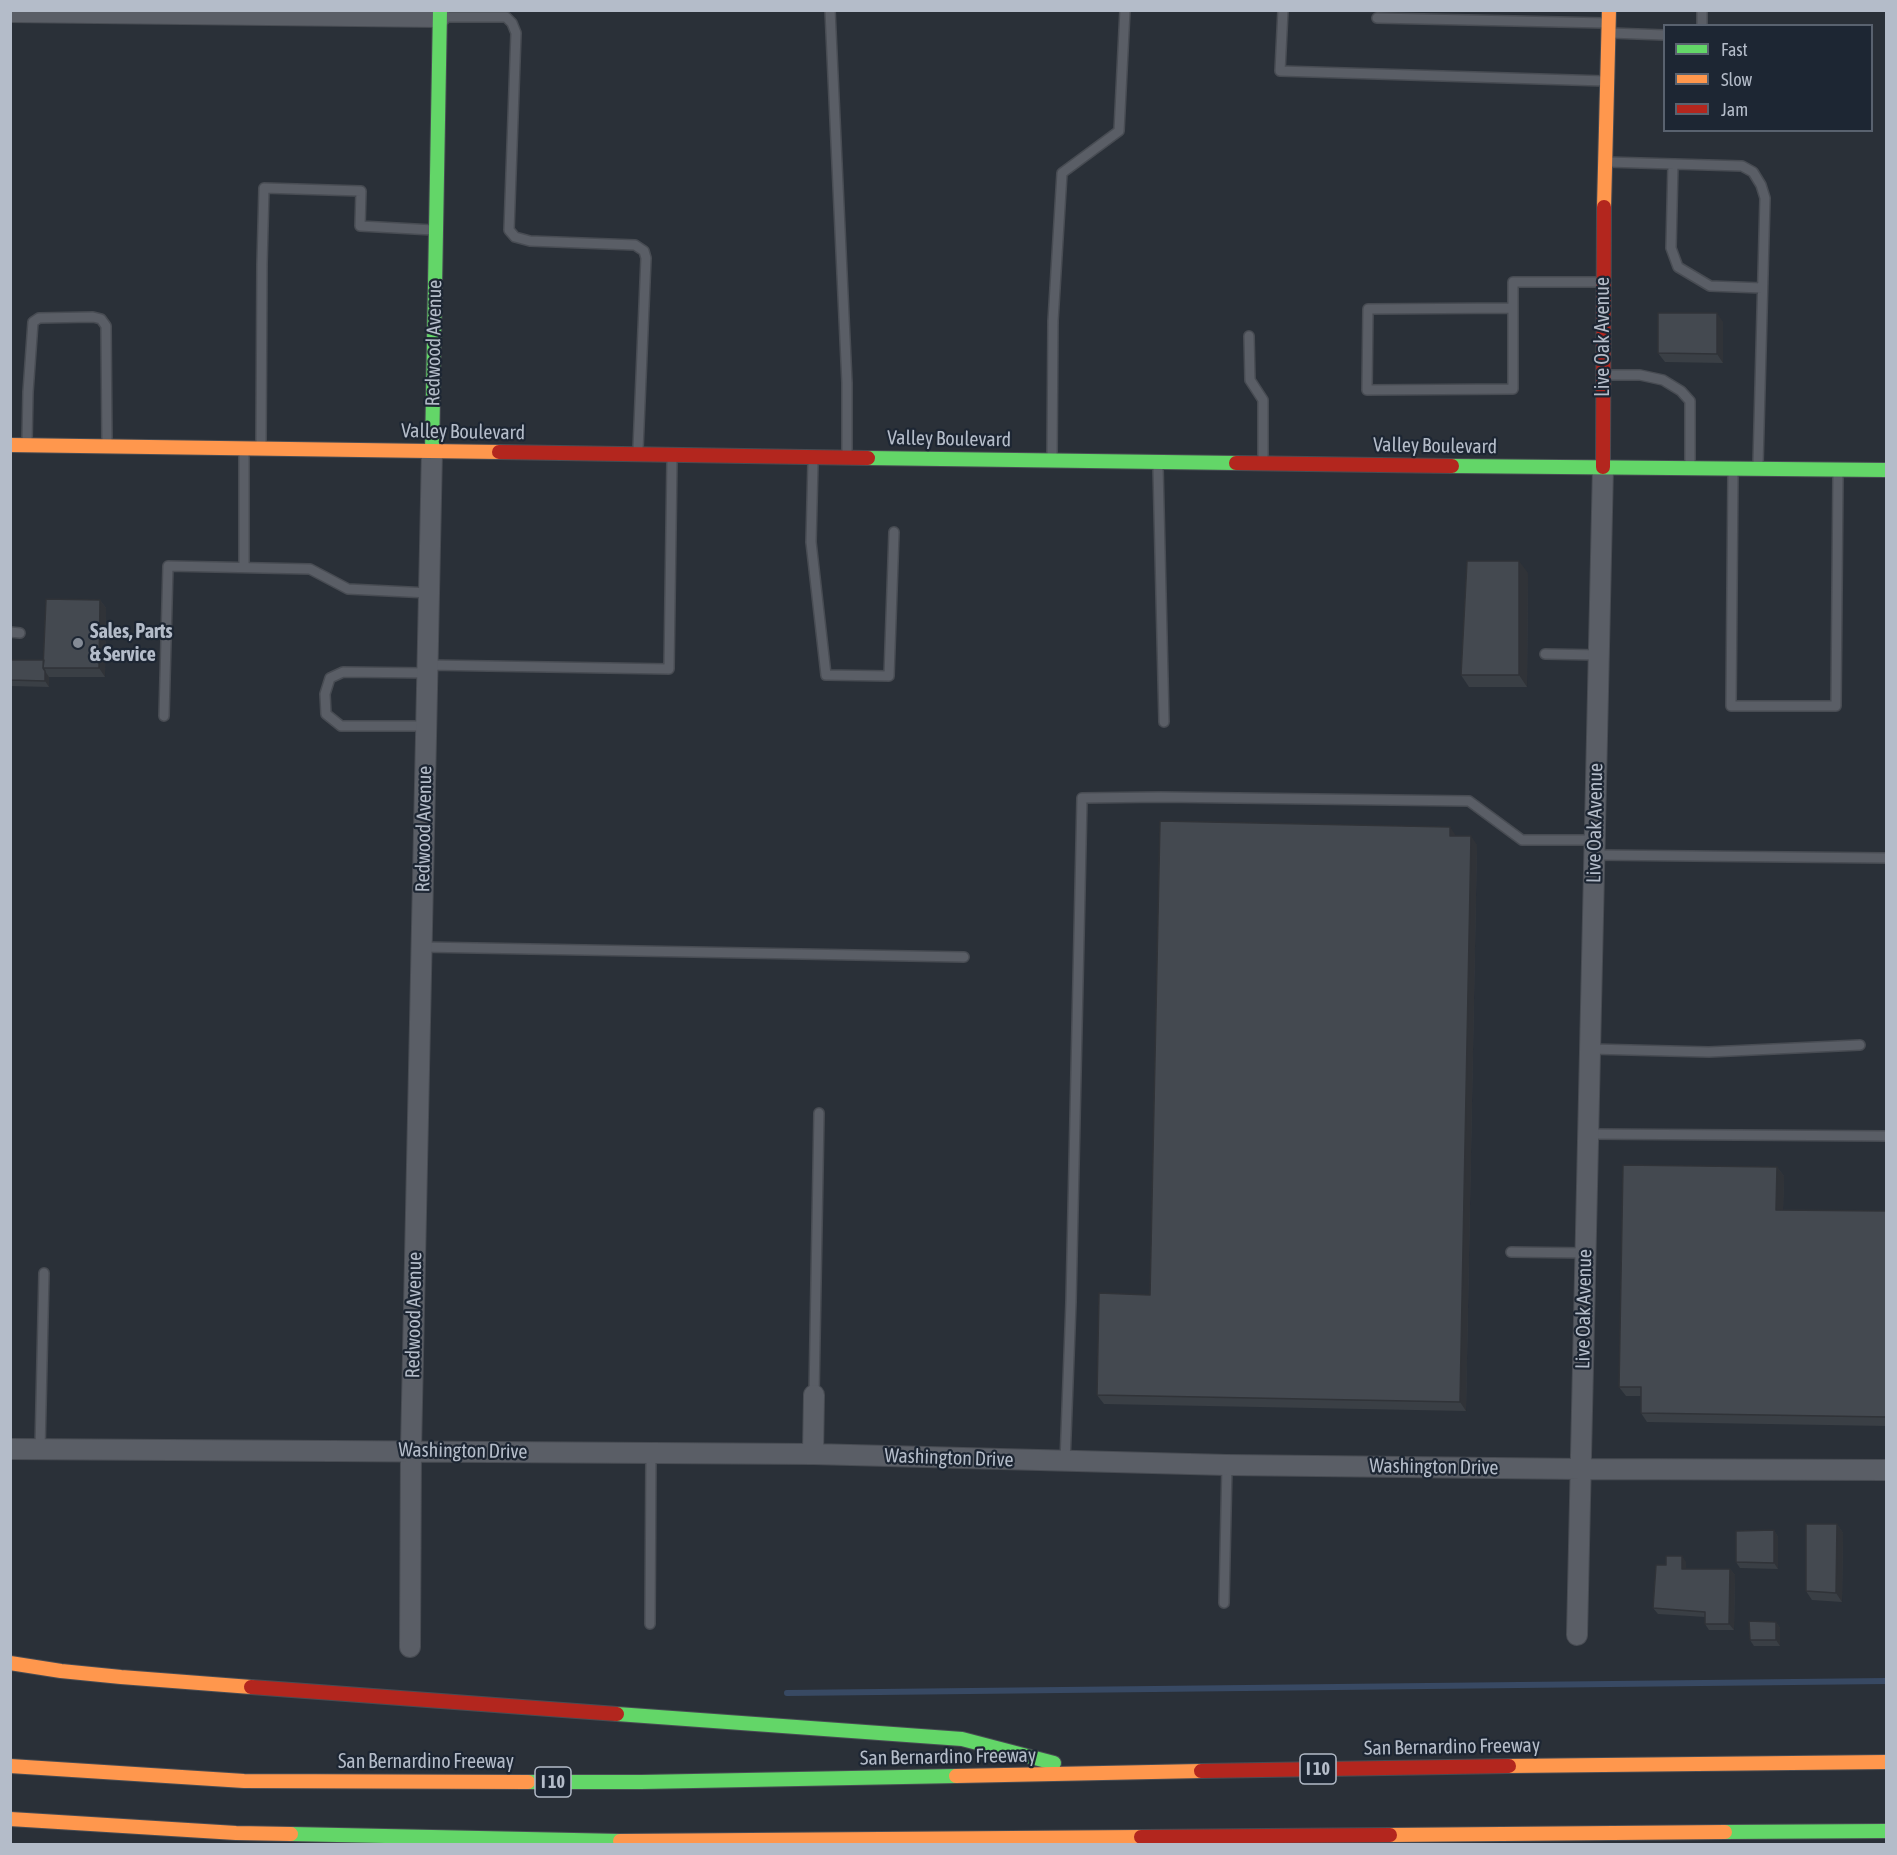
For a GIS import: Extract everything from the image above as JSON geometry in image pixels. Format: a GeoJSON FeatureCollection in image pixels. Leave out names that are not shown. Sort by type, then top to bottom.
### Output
{"type":"FeatureCollection","features":[{"type":"Feature","properties":{"kind":"main road","name":"Redwood Avenue"},"geometry":{"type":"LineString","coordinates":[[432,451],[440,14]]}},
{"type":"Feature","properties":{"kind":"main road","name":"Live Oak Avenue"},"geometry":{"type":"LineString","coordinates":[[1602,467],[1604,162],[1609,22]]}},
{"type":"Feature","properties":{"kind":"main road","name":"Valley Boulevard"},"geometry":{"type":"LineString","coordinates":[[10,445],[1887,471]]}},
{"type":"Feature","properties":{"kind":"main road"},"geometry":{"type":"LineString","coordinates":[[10,1663],[121,1677],[962,1740],[1097,1773]]}},
{"type":"Feature","properties":{"kind":"main road","name":"San Bernardino Freeway"},"geometry":{"type":"LineString","coordinates":[[10,1766],[244,1781],[641,1782],[1540,1765],[1887,1762]]}},
{"type":"Feature","properties":{"kind":"main road"},"geometry":{"type":"LineString","coordinates":[[10,1819],[236,1833],[622,1841],[1887,1831]]}},
{"type":"Feature","properties":{"kind":"main road"},"geometry":{"type":"LineString","coordinates":[[1201,1845],[1238,1837]]}},
{"type":"Feature","properties":{"kind":"street"},"geometry":{"type":"LineString","coordinates":[[10,12],[440,14]]}},
{"type":"Feature","properties":{"kind":"street","name":"Redwood Avenue"},"geometry":{"type":"LineString","coordinates":[[410,1647],[411,1450],[432,451]]}},
{"type":"Feature","properties":{"kind":"street","name":"Live Oak Avenue"},"geometry":{"type":"LineString","coordinates":[[1577,1635],[1602,467]]}},
{"type":"Feature","properties":{"kind":"street"},"geometry":{"type":"LineString","coordinates":[[813,1454],[814,1395]]}},
{"type":"Feature","properties":{"kind":"street","name":"Washington Drive"},"geometry":{"type":"LineString","coordinates":[[10,1449],[813,1454],[1227,1465],[1887,1470]]}},
{"type":"Feature","properties":{"kind":"lane"},"geometry":{"type":"LineString","coordinates":[[830,10],[846,383],[847,457]]}},
{"type":"Feature","properties":{"kind":"lane"},"geometry":{"type":"LineString","coordinates":[[1052,460],[1053,321],[1062,173],[1119,131],[1125,10]]}},
{"type":"Feature","properties":{"kind":"lane"},"geometry":{"type":"LineString","coordinates":[[1283,10],[1280,71],[1607,81]]}},
{"type":"Feature","properties":{"kind":"lane"},"geometry":{"type":"LineString","coordinates":[[440,14],[506,17],[512,23],[516,33],[509,230],[515,237],[530,241],[635,244],[644,251],[646,258],[638,454]]}},
{"type":"Feature","properties":{"kind":"lane"},"geometry":{"type":"LineString","coordinates":[[1377,18],[1609,22],[1663,35]]}},
{"type":"Feature","properties":{"kind":"lane"},"geometry":{"type":"LineString","coordinates":[[1604,162],[1742,166],[1753,172],[1761,185],[1765,198],[1757,469]]}},
{"type":"Feature","properties":{"kind":"lane"},"geometry":{"type":"LineString","coordinates":[[1673,164],[1671,248],[1678,267],[1710,286],[1762,288]]}},
{"type":"Feature","properties":{"kind":"lane"},"geometry":{"type":"LineString","coordinates":[[261,449],[264,188],[361,191],[360,225],[436,230]]}},
{"type":"Feature","properties":{"kind":"lane"},"geometry":{"type":"LineString","coordinates":[[1514,308],[1368,309],[1367,390],[1513,389],[1514,308],[1513,282],[1603,282]]}},
{"type":"Feature","properties":{"kind":"lane"},"geometry":{"type":"LineString","coordinates":[[27,445],[33,322],[39,318],[93,317],[101,319],[106,326],[107,446]]}},
{"type":"Feature","properties":{"kind":"lane"},"geometry":{"type":"LineString","coordinates":[[1249,336],[1250,380],[1263,400],[1263,463]]}},
{"type":"Feature","properties":{"kind":"lane"},"geometry":{"type":"LineString","coordinates":[[1604,375],[1640,375],[1663,380],[1681,391],[1690,401],[1690,468]]}},
{"type":"Feature","properties":{"kind":"lane"},"geometry":{"type":"LineString","coordinates":[[244,449],[244,567]]}},
{"type":"Feature","properties":{"kind":"lane"},"geometry":{"type":"LineString","coordinates":[[426,726],[341,726],[326,714],[325,694],[330,678],[343,672],[428,669],[669,669],[673,455]]}},
{"type":"Feature","properties":{"kind":"lane"},"geometry":{"type":"LineString","coordinates":[[813,457],[811,542],[826,675],[889,676],[894,532]]}},
{"type":"Feature","properties":{"kind":"lane"},"geometry":{"type":"LineString","coordinates":[[1158,462],[1164,722]]}},
{"type":"Feature","properties":{"kind":"lane"},"geometry":{"type":"LineString","coordinates":[[1733,469],[1731,705],[1754,706],[1836,706],[1838,470]]}},
{"type":"Feature","properties":{"kind":"lane"},"geometry":{"type":"LineString","coordinates":[[164,716],[168,566],[310,569],[348,589],[429,593]]}},
{"type":"Feature","properties":{"kind":"lane"},"geometry":{"type":"LineString","coordinates":[[1545,654],[1599,655]]}},
{"type":"Feature","properties":{"kind":"lane"},"geometry":{"type":"LineString","coordinates":[[1065,1462],[1071,1302],[1082,798],[1469,801],[1522,840],[1595,847],[1887,858]]}},
{"type":"Feature","properties":{"kind":"lane"},"geometry":{"type":"LineString","coordinates":[[422,947],[964,957]]}},
{"type":"Feature","properties":{"kind":"lane"},"geometry":{"type":"LineString","coordinates":[[1591,1049],[1709,1052],[1860,1045]]}},
{"type":"Feature","properties":{"kind":"lane"},"geometry":{"type":"LineString","coordinates":[[814,1395],[819,1113]]}},
{"type":"Feature","properties":{"kind":"lane"},"geometry":{"type":"LineString","coordinates":[[1589,1134],[1887,1136]]}},
{"type":"Feature","properties":{"kind":"lane"},"geometry":{"type":"LineString","coordinates":[[1511,1252],[1586,1253]]}},
{"type":"Feature","properties":{"kind":"lane"},"geometry":{"type":"LineString","coordinates":[[40,1449],[44,1273]]}},
{"type":"Feature","properties":{"kind":"lane"},"geometry":{"type":"LineString","coordinates":[[650,1624],[651,1453]]}},
{"type":"Feature","properties":{"kind":"lane"},"geometry":{"type":"LineString","coordinates":[[1224,1603],[1227,1465]]}},
{"type":"Feature","properties":{"kind":"building"},"geometry":{"type":"Polygon","coordinates":[[[1658,313],[1717,313],[1717,354],[1658,353],[1658,313]]]}},
{"type":"Feature","properties":{"kind":"building"},"geometry":{"type":"Polygon","coordinates":[[[1467,561],[1519,561],[1519,675],[1461,675],[1467,561]]]}},
{"type":"Feature","properties":{"kind":"building","name":"Sales, Parts & Service"},"geometry":{"type":"Polygon","coordinates":[[[46,599],[100,600],[99,668],[43,668],[46,599]]]}},
{"type":"Feature","properties":{"kind":"building"},"geometry":{"type":"Polygon","coordinates":[[[10,660],[44,660],[45,681],[10,680],[10,660]]]}},
{"type":"Feature","properties":{"kind":"building"},"geometry":{"type":"Polygon","coordinates":[[[1160,821],[1450,827],[1450,836],[1471,836],[1460,1402],[1097,1395],[1099,1293],[1150,1295],[1160,821]]]}},
{"type":"Feature","properties":{"kind":"building"},"geometry":{"type":"Polygon","coordinates":[[[1623,1165],[1777,1167],[1776,1210],[1887,1211],[1887,1417],[1641,1413],[1641,1387],[1619,1387],[1623,1165]]]}},
{"type":"Feature","properties":{"kind":"building"},"geometry":{"type":"Polygon","coordinates":[[[1806,1524],[1837,1524],[1836,1593],[1806,1591],[1806,1524]]]}},
{"type":"Feature","properties":{"kind":"building"},"geometry":{"type":"Polygon","coordinates":[[[1774,1530],[1774,1563],[1736,1562],[1736,1531],[1774,1530]]]}},
{"type":"Feature","properties":{"kind":"building"},"geometry":{"type":"Polygon","coordinates":[[[1666,1556],[1682,1556],[1682,1569],[1730,1569],[1729,1624],[1705,1624],[1705,1612],[1653,1608],[1656,1565],[1666,1565],[1666,1556]]]}},
{"type":"Feature","properties":{"kind":"building"},"geometry":{"type":"Polygon","coordinates":[[[1749,1621],[1776,1622],[1776,1640],[1750,1640],[1749,1621]]]}},
{"type":"Feature","properties":{"kind":"waterway"},"geometry":{"type":"LineString","coordinates":[[787,1693],[1886,1681]]}},
{"type":"Feature","properties":{"kind":"traffic: fast"},"geometry":{"type":"LineString","coordinates":[[432,451],[440,10]]}},
{"type":"Feature","properties":{"kind":"traffic: fast"},"geometry":{"type":"LineString","coordinates":[[868,458],[1236,463]]}},
{"type":"Feature","properties":{"kind":"traffic: fast"},"geometry":{"type":"LineString","coordinates":[[1452,466],[1886,470]]}},
{"type":"Feature","properties":{"kind":"traffic: fast"},"geometry":{"type":"LineString","coordinates":[[617,1714],[962,1739],[1054,1763]]}},
{"type":"Feature","properties":{"kind":"traffic: fast"},"geometry":{"type":"LineString","coordinates":[[528,1782],[956,1776]]}},
{"type":"Feature","properties":{"kind":"traffic: fast"},"geometry":{"type":"LineString","coordinates":[[1725,1832],[1886,1831]]}},
{"type":"Feature","properties":{"kind":"traffic: fast"},"geometry":{"type":"LineString","coordinates":[[291,1834],[620,1841]]}},
{"type":"Feature","properties":{"kind":"traffic: slow"},"geometry":{"type":"LineString","coordinates":[[1604,207],[1609,10]]}},
{"type":"Feature","properties":{"kind":"traffic: slow"},"geometry":{"type":"LineString","coordinates":[[10,445],[499,452]]}},
{"type":"Feature","properties":{"kind":"traffic: slow"},"geometry":{"type":"LineString","coordinates":[[10,1663],[121,1677],[251,1687]]}},
{"type":"Feature","properties":{"kind":"traffic: slow"},"geometry":{"type":"LineString","coordinates":[[1509,1766],[1886,1762]]}},
{"type":"Feature","properties":{"kind":"traffic: slow"},"geometry":{"type":"LineString","coordinates":[[10,1766],[244,1781],[528,1782]]}},
{"type":"Feature","properties":{"kind":"traffic: slow"},"geometry":{"type":"LineString","coordinates":[[956,1776],[1201,1771]]}},
{"type":"Feature","properties":{"kind":"traffic: slow"},"geometry":{"type":"LineString","coordinates":[[10,1819],[236,1833],[291,1834]]}},
{"type":"Feature","properties":{"kind":"traffic: slow"},"geometry":{"type":"LineString","coordinates":[[1390,1835],[1725,1832]]}},
{"type":"Feature","properties":{"kind":"traffic: slow"},"geometry":{"type":"LineString","coordinates":[[620,1841],[1141,1837]]}},
{"type":"Feature","properties":{"kind":"traffic: jam"},"geometry":{"type":"LineString","coordinates":[[1603,467],[1604,207]]}},
{"type":"Feature","properties":{"kind":"traffic: jam"},"geometry":{"type":"LineString","coordinates":[[499,452],[868,458]]}},
{"type":"Feature","properties":{"kind":"traffic: jam"},"geometry":{"type":"LineString","coordinates":[[1236,463],[1452,466]]}},
{"type":"Feature","properties":{"kind":"traffic: jam"},"geometry":{"type":"LineString","coordinates":[[251,1687],[617,1714]]}},
{"type":"Feature","properties":{"kind":"traffic: jam"},"geometry":{"type":"LineString","coordinates":[[1201,1771],[1509,1766]]}},
{"type":"Feature","properties":{"kind":"traffic: jam"},"geometry":{"type":"LineString","coordinates":[[1141,1837],[1390,1835]]}},
{"type":"Feature","properties":{"kind":"place","name":"Sales, Parts & Service"},"geometry":{"type":"Point","coordinates":[78,643]}}]}
